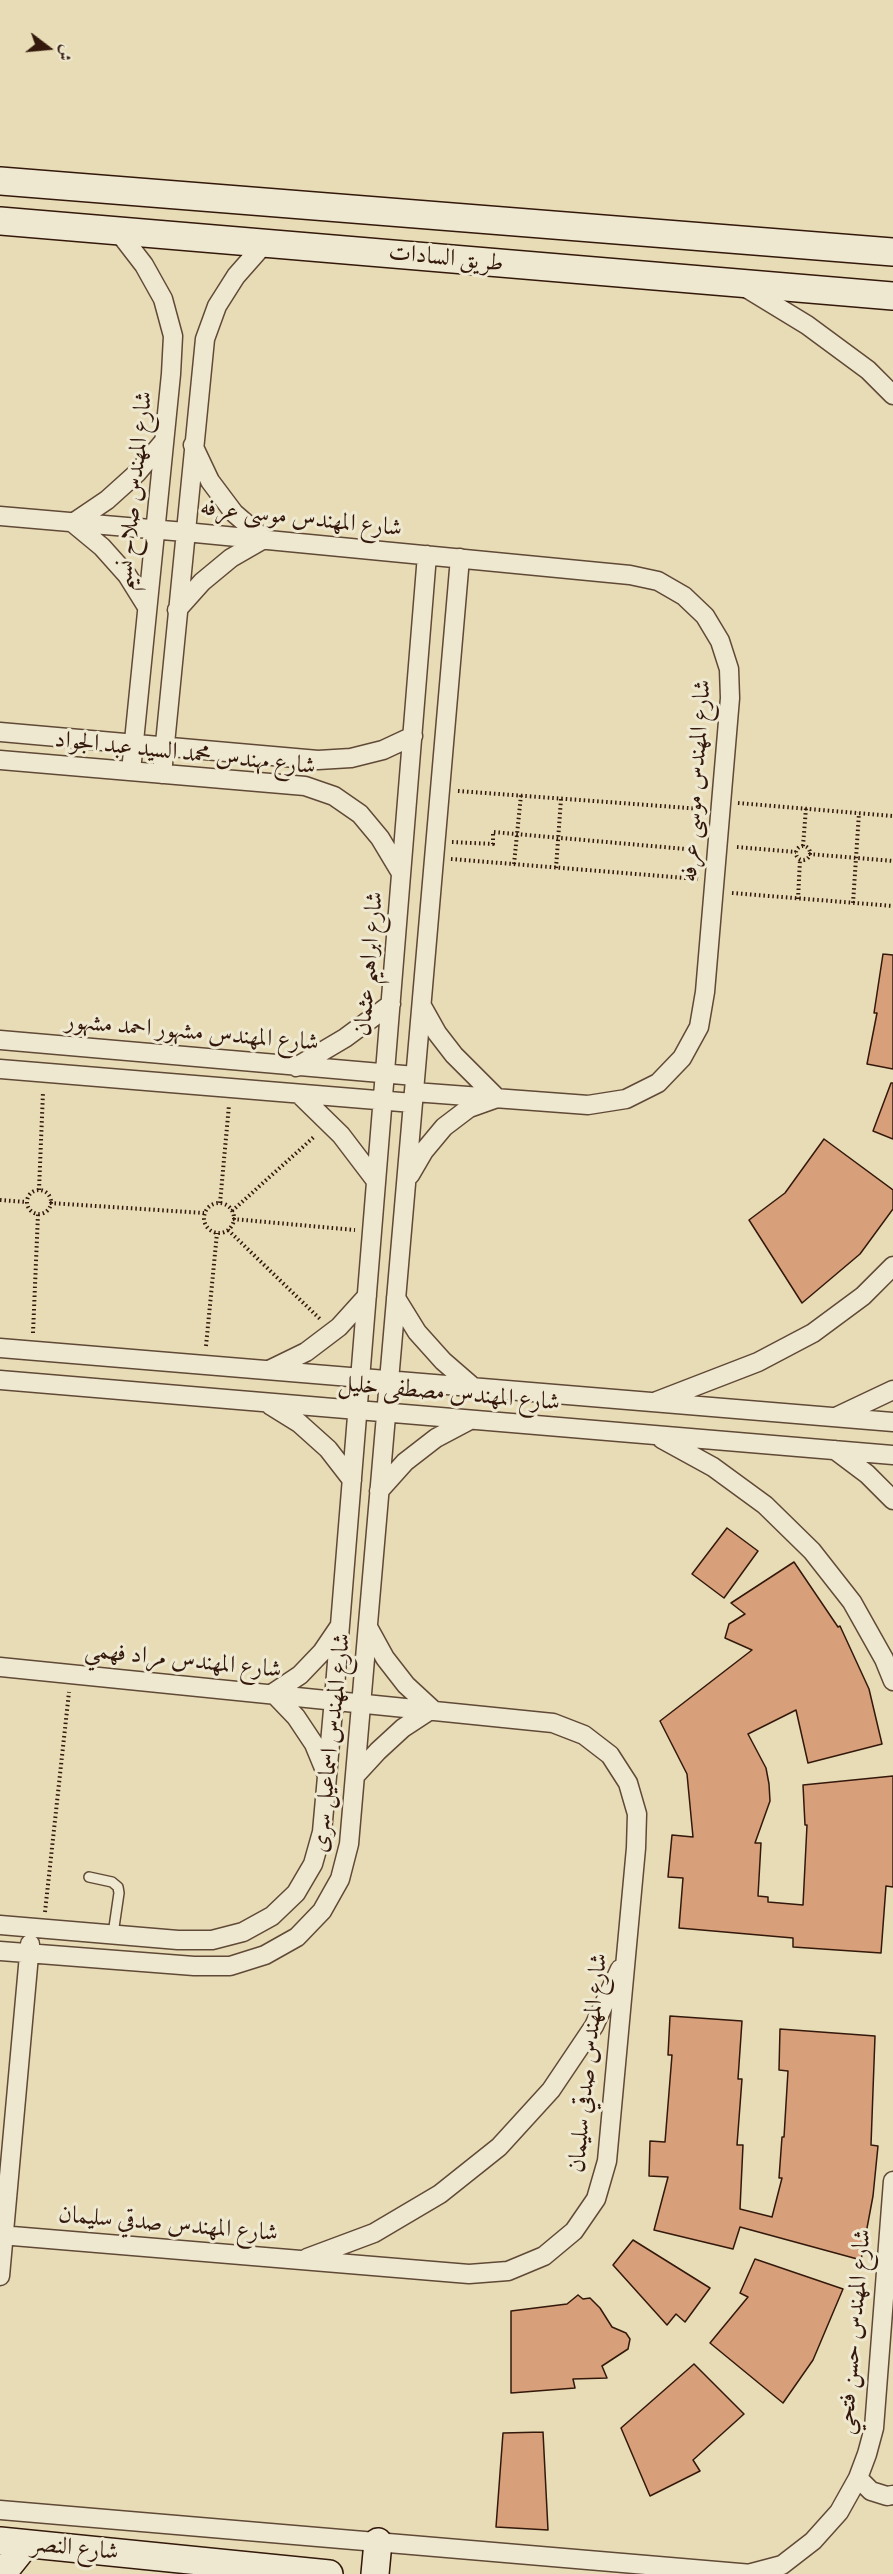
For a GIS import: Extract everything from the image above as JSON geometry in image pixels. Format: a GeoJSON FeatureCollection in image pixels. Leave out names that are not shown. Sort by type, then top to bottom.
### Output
{"type":"FeatureCollection","features":[{"type":"Feature","properties":{"kind":"main road","name":"طريق السادات"},"geometry":{"type":"LineString","coordinates":[[0,181],[893,252]]}},
{"type":"Feature","properties":{"kind":"main road","name":"طريق السادات"},"geometry":{"type":"LineString","coordinates":[[0,221],[266,242],[511,266],[893,296]]}},
{"type":"Feature","properties":{"kind":"main road"},"geometry":{"type":"LineString","coordinates":[[511,266],[512,222]]}},
{"type":"Feature","properties":{"kind":"main road"},"geometry":{"type":"LineString","coordinates":[[375,2574],[378,2542]]}},
{"type":"Feature","properties":{"kind":"main road"},"geometry":{"type":"LineString","coordinates":[[2,2574],[13,2543]]}},
{"type":"Feature","properties":{"kind":"main road","name":"شارع النصر"},"geometry":{"type":"LineString","coordinates":[[13,2543],[329,2574]]}},
{"type":"Feature","properties":{"kind":"street","name":"شارع المهندس صلاح نسيم"},"geometry":{"type":"LineString","coordinates":[[117,230],[144,265],[163,298],[173,336],[131,771]]}},
{"type":"Feature","properties":{"kind":"street"},"geometry":{"type":"LineString","coordinates":[[162,774],[205,339],[217,306],[236,276],[266,242]]}},
{"type":"Feature","properties":{"kind":"street"},"geometry":{"type":"LineString","coordinates":[[739,284],[807,325],[868,370],[893,395]]}},
{"type":"Feature","properties":{"kind":"street"},"geometry":{"type":"LineString","coordinates":[[147,607],[121,568],[102,547],[73,523],[107,500],[130,479],[164,441]]}},
{"type":"Feature","properties":{"kind":"street"},"geometry":{"type":"LineString","coordinates":[[177,610],[202,582],[231,558],[264,539],[234,513],[210,481],[193,445]]}},
{"type":"Feature","properties":{"kind":"street","name":"شارع المهندس موسى عرفه"},"geometry":{"type":"LineString","coordinates":[[0,516],[630,574],[658,581],[684,596],[705,616],[715,632],[729,669],[730,698],[705,992],[699,1027],[682,1058],[658,1083],[626,1099],[588,1105],[414,1091]]}},
{"type":"Feature","properties":{"kind":"street","name":"شارع ابراهيم عثمان"},"geometry":{"type":"LineString","coordinates":[[360,1378],[427,555]]}},
{"type":"Feature","properties":{"kind":"street"},"geometry":{"type":"LineString","coordinates":[[389,1380],[423,1008],[460,558]]}},
{"type":"Feature","properties":{"kind":"street","name":"شارع مهندس محمد السيد عبد الجواد"},"geometry":{"type":"LineString","coordinates":[[0,732],[318,760],[351,758],[383,750],[413,736]]}},
{"type":"Feature","properties":{"kind":"street","name":"شارع مهندس محمد السيد عبد الجواد"},"geometry":{"type":"LineString","coordinates":[[0,760],[305,786],[334,796],[360,814],[380,838],[401,873]]}},
{"type":"Feature","properties":{"kind":"street"},"geometry":{"type":"LineString","coordinates":[[296,1067],[345,1038],[391,1005]]}},
{"type":"Feature","properties":{"kind":"street"},"geometry":{"type":"LineString","coordinates":[[408,1178],[424,1151],[444,1127],[469,1108],[497,1098],[454,1055],[437,1033],[423,1008]]}},
{"type":"Feature","properties":{"kind":"street","name":"شارع المهندس مشهور احمد مشهور"},"geometry":{"type":"LineString","coordinates":[[0,1040],[385,1074],[414,1091]]}},
{"type":"Feature","properties":{"kind":"street"},"geometry":{"type":"LineString","coordinates":[[0,1069],[382,1101],[414,1091]]}},
{"type":"Feature","properties":{"kind":"street"},"geometry":{"type":"LineString","coordinates":[[299,1094],[329,1124],[376,1181]]}},
{"type":"Feature","properties":{"kind":"street"},"geometry":{"type":"LineString","coordinates":[[654,1402],[758,1362],[813,1333],[863,1296],[893,1266]]}},
{"type":"Feature","properties":{"kind":"street"},"geometry":{"type":"LineString","coordinates":[[269,1370],[306,1352],[333,1332],[367,1296]]}},
{"type":"Feature","properties":{"kind":"street"},"geometry":{"type":"LineString","coordinates":[[396,1298],[417,1332],[443,1361],[473,1387]]}},
{"type":"Feature","properties":{"kind":"street","name":"شارع المهندس مصطفى خليل"},"geometry":{"type":"LineString","coordinates":[[0,1348],[893,1422]]}},
{"type":"Feature","properties":{"kind":"street","name":"شارع المهندس اسماعيل سرى"},"geometry":{"type":"LineString","coordinates":[[0,1930],[37,1928],[212,1940],[243,1932],[272,1916],[296,1893],[313,1864],[322,1832],[360,1378]]}},
{"type":"Feature","properties":{"kind":"street","name":"شارع المهندس مصطفى خليل"},"geometry":{"type":"LineString","coordinates":[[0,1380],[893,1455]]}},
{"type":"Feature","properties":{"kind":"street","name":"شارع المهندس اسماعيل سرى"},"geometry":{"type":"LineString","coordinates":[[0,1951],[194,1966],[230,1965],[265,1955],[297,1937],[322,1911],[340,1879],[349,1844],[389,1380]]}},
{"type":"Feature","properties":{"kind":"street"},"geometry":{"type":"LineString","coordinates":[[837,1417],[886,1395],[893,1389]]}},
{"type":"Feature","properties":{"kind":"street"},"geometry":{"type":"LineString","coordinates":[[266,1402],[299,1423],[321,1443],[352,1480]]}},
{"type":"Feature","properties":{"kind":"street"},"geometry":{"type":"LineString","coordinates":[[380,1491],[413,1456],[436,1438],[470,1420]]}},
{"type":"Feature","properties":{"kind":"street"},"geometry":{"type":"LineString","coordinates":[[655,1436],[713,1467],[730,1479],[765,1505],[812,1551],[852,1602],[884,1659],[893,1682]]}},
{"type":"Feature","properties":{"kind":"street"},"geometry":{"type":"LineString","coordinates":[[835,1450],[867,1474],[893,1500]]}},
{"type":"Feature","properties":{"kind":"street"},"geometry":{"type":"LineString","coordinates":[[327,1775],[314,1744],[302,1726],[273,1693],[300,1675],[322,1652],[340,1625]]}},
{"type":"Feature","properties":{"kind":"street"},"geometry":{"type":"LineString","coordinates":[[355,1776],[403,1728],[432,1709],[406,1685],[385,1658],[368,1627]]}},
{"type":"Feature","properties":{"kind":"street","name":"شارع المهندس مراد فهمي"},"geometry":{"type":"LineString","coordinates":[[0,1667],[361,1702]]}},
{"type":"Feature","properties":{"kind":"street","name":"شارع المهندس صدقي سليمان"},"geometry":{"type":"LineString","coordinates":[[2,2235],[469,2274],[508,2271],[544,2256],[574,2231],[596,2199],[607,2161],[636,1848],[637,1814],[628,1783],[610,1755],[584,1735],[553,1723],[361,1702]]}},
{"type":"Feature","properties":{"kind":"street"},"geometry":{"type":"LineString","coordinates":[[0,2277],[29,1953],[37,1928]]}},
{"type":"Feature","properties":{"kind":"street"},"geometry":{"type":"LineString","coordinates":[[303,2260],[374,2233],[412,2211],[440,2194],[499,2146],[551,2090],[588,2036],[626,1957]]}},
{"type":"Feature","properties":{"kind":"street","name":"شارع المهندس حسن فتحي"},"geometry":{"type":"LineString","coordinates":[[0,2510],[750,2574],[782,2565],[813,2541],[838,2512],[858,2478],[874,2428],[893,2181]]}},
{"type":"Feature","properties":{"kind":"street"},"geometry":{"type":"LineString","coordinates":[[858,2478],[871,2491],[887,2496],[893,2495]]}},
{"type":"Feature","properties":{"kind":"lane"},"geometry":{"type":"LineString","coordinates":[[89,1877],[112,1882],[118,1887],[113,1934]]}},
{"type":"Feature","properties":{"kind":"path"},"geometry":{"type":"LineString","coordinates":[[441,790],[561,799],[806,808],[893,816]]}},
{"type":"Feature","properties":{"kind":"path"},"geometry":{"type":"LineString","coordinates":[[514,864],[521,795]]}},
{"type":"Feature","properties":{"kind":"path"},"geometry":{"type":"LineString","coordinates":[[556,868],[561,799]]}},
{"type":"Feature","properties":{"kind":"path"},"geometry":{"type":"LineString","coordinates":[[436,849],[493,844],[493,832],[717,849],[796,852],[803,846],[806,808]]}},
{"type":"Feature","properties":{"kind":"path"},"geometry":{"type":"LineString","coordinates":[[853,903],[859,813]]}},
{"type":"Feature","properties":{"kind":"path"},"geometry":{"type":"LineString","coordinates":[[803,846],[807,847],[809,854]]}},
{"type":"Feature","properties":{"kind":"path"},"geometry":{"type":"LineString","coordinates":[[436,849],[514,864],[714,886],[798,899],[893,906]]}},
{"type":"Feature","properties":{"kind":"path"},"geometry":{"type":"LineString","coordinates":[[796,852],[800,859],[798,899]]}},
{"type":"Feature","properties":{"kind":"path"},"geometry":{"type":"LineString","coordinates":[[809,854],[893,861]]}},
{"type":"Feature","properties":{"kind":"path"},"geometry":{"type":"LineString","coordinates":[[800,859],[807,858],[809,854]]}},
{"type":"Feature","properties":{"kind":"path"},"geometry":{"type":"LineString","coordinates":[[39,1190],[44,1073]]}},
{"type":"Feature","properties":{"kind":"path"},"geometry":{"type":"LineString","coordinates":[[220,1203],[231,1089]]}},
{"type":"Feature","properties":{"kind":"path"},"geometry":{"type":"LineString","coordinates":[[232,1211],[329,1124]]}},
{"type":"Feature","properties":{"kind":"path"},"geometry":{"type":"LineString","coordinates":[[27,1202],[33,1192],[39,1190],[48,1194],[49,1209],[38,1214]]}},
{"type":"Feature","properties":{"kind":"path"},"geometry":{"type":"LineString","coordinates":[[0,1200],[27,1202]]}},
{"type":"Feature","properties":{"kind":"path"},"geometry":{"type":"LineString","coordinates":[[27,1202],[30,1210],[38,1214]]}},
{"type":"Feature","properties":{"kind":"path"},"geometry":{"type":"LineString","coordinates":[[50,1203],[204,1213],[213,1204],[220,1203],[232,1211],[233,1219],[228,1230]]}},
{"type":"Feature","properties":{"kind":"path"},"geometry":{"type":"LineString","coordinates":[[204,1213],[206,1226],[217,1233],[228,1230]]}},
{"type":"Feature","properties":{"kind":"path"},"geometry":{"type":"LineString","coordinates":[[32,1350],[38,1214]]}},
{"type":"Feature","properties":{"kind":"path"},"geometry":{"type":"LineString","coordinates":[[233,1219],[372,1231]]}},
{"type":"Feature","properties":{"kind":"path"},"geometry":{"type":"LineString","coordinates":[[228,1230],[333,1332]]}},
{"type":"Feature","properties":{"kind":"path"},"geometry":{"type":"LineString","coordinates":[[205,1365],[217,1233]]}},
{"type":"Feature","properties":{"kind":"path"},"geometry":{"type":"LineString","coordinates":[[37,1928],[71,1674]]}},
{"type":"Feature","properties":{"kind":"building"},"geometry":{"type":"Polygon","coordinates":[[[883,954],[893,955],[893,1069],[867,1064],[877,1013],[874,1013],[883,954]]]}},
{"type":"Feature","properties":{"kind":"building"},"geometry":{"type":"Polygon","coordinates":[[[891,1083],[893,1083],[893,1139],[873,1131],[891,1083]]]}},
{"type":"Feature","properties":{"kind":"building"},"geometry":{"type":"Polygon","coordinates":[[[824,1139],[893,1190],[893,1209],[860,1254],[802,1303],[749,1220],[785,1193],[824,1139]]]}},
{"type":"Feature","properties":{"kind":"building"},"geometry":{"type":"Polygon","coordinates":[[[727,1528],[758,1551],[724,1598],[692,1574],[727,1528]]]}},
{"type":"Feature","properties":{"kind":"building"},"geometry":{"type":"Polygon","coordinates":[[[794,1562],[838,1627],[840,1626],[869,1689],[882,1744],[808,1763],[796,1710],[748,1734],[766,1768],[769,1784],[770,1801],[755,1843],[761,1843],[758,1896],[768,1897],[768,1902],[803,1905],[807,1825],[805,1825],[803,1785],[893,1776],[893,1887],[886,1886],[881,1953],[793,1947],[793,1938],[679,1928],[683,1878],[668,1877],[672,1835],[693,1837],[687,1774],[660,1721],[752,1650],[725,1638],[729,1624],[745,1614],[731,1603],[794,1562]]]}},
{"type":"Feature","properties":{"kind":"building"},"geometry":{"type":"Polygon","coordinates":[[[670,2016],[742,2021],[738,2079],[742,2079],[737,2145],[743,2145],[740,2209],[772,2217],[782,2178],[779,2178],[788,2071],[779,2070],[780,2029],[875,2036],[871,2145],[878,2146],[873,2196],[861,2260],[740,2227],[733,2249],[654,2230],[668,2177],[649,2176],[650,2141],[665,2142],[672,2055],[668,2055],[670,2016]]]}},
{"type":"Feature","properties":{"kind":"building"},"geometry":{"type":"Polygon","coordinates":[[[633,2240],[710,2288],[685,2322],[676,2314],[667,2325],[613,2265],[633,2240]]]}},
{"type":"Feature","properties":{"kind":"building"},"geometry":{"type":"Polygon","coordinates":[[[755,2259],[843,2289],[813,2360],[783,2403],[710,2343],[748,2297],[740,2293],[755,2259]]]}},
{"type":"Feature","properties":{"kind":"building"},"geometry":{"type":"Polygon","coordinates":[[[578,2295],[583,2299],[590,2298],[600,2308],[612,2327],[626,2333],[630,2339],[628,2349],[602,2366],[607,2378],[573,2379],[575,2388],[511,2393],[511,2311],[567,2304],[578,2295]]]}},
{"type":"Feature","properties":{"kind":"building"},"geometry":{"type":"Polygon","coordinates":[[[694,2364],[744,2414],[693,2460],[700,2471],[650,2496],[621,2428],[694,2364]]]}},
{"type":"Feature","properties":{"kind":"building"},"geometry":{"type":"Polygon","coordinates":[[[543,2432],[548,2530],[496,2527],[503,2433],[543,2432]]]}}]}
